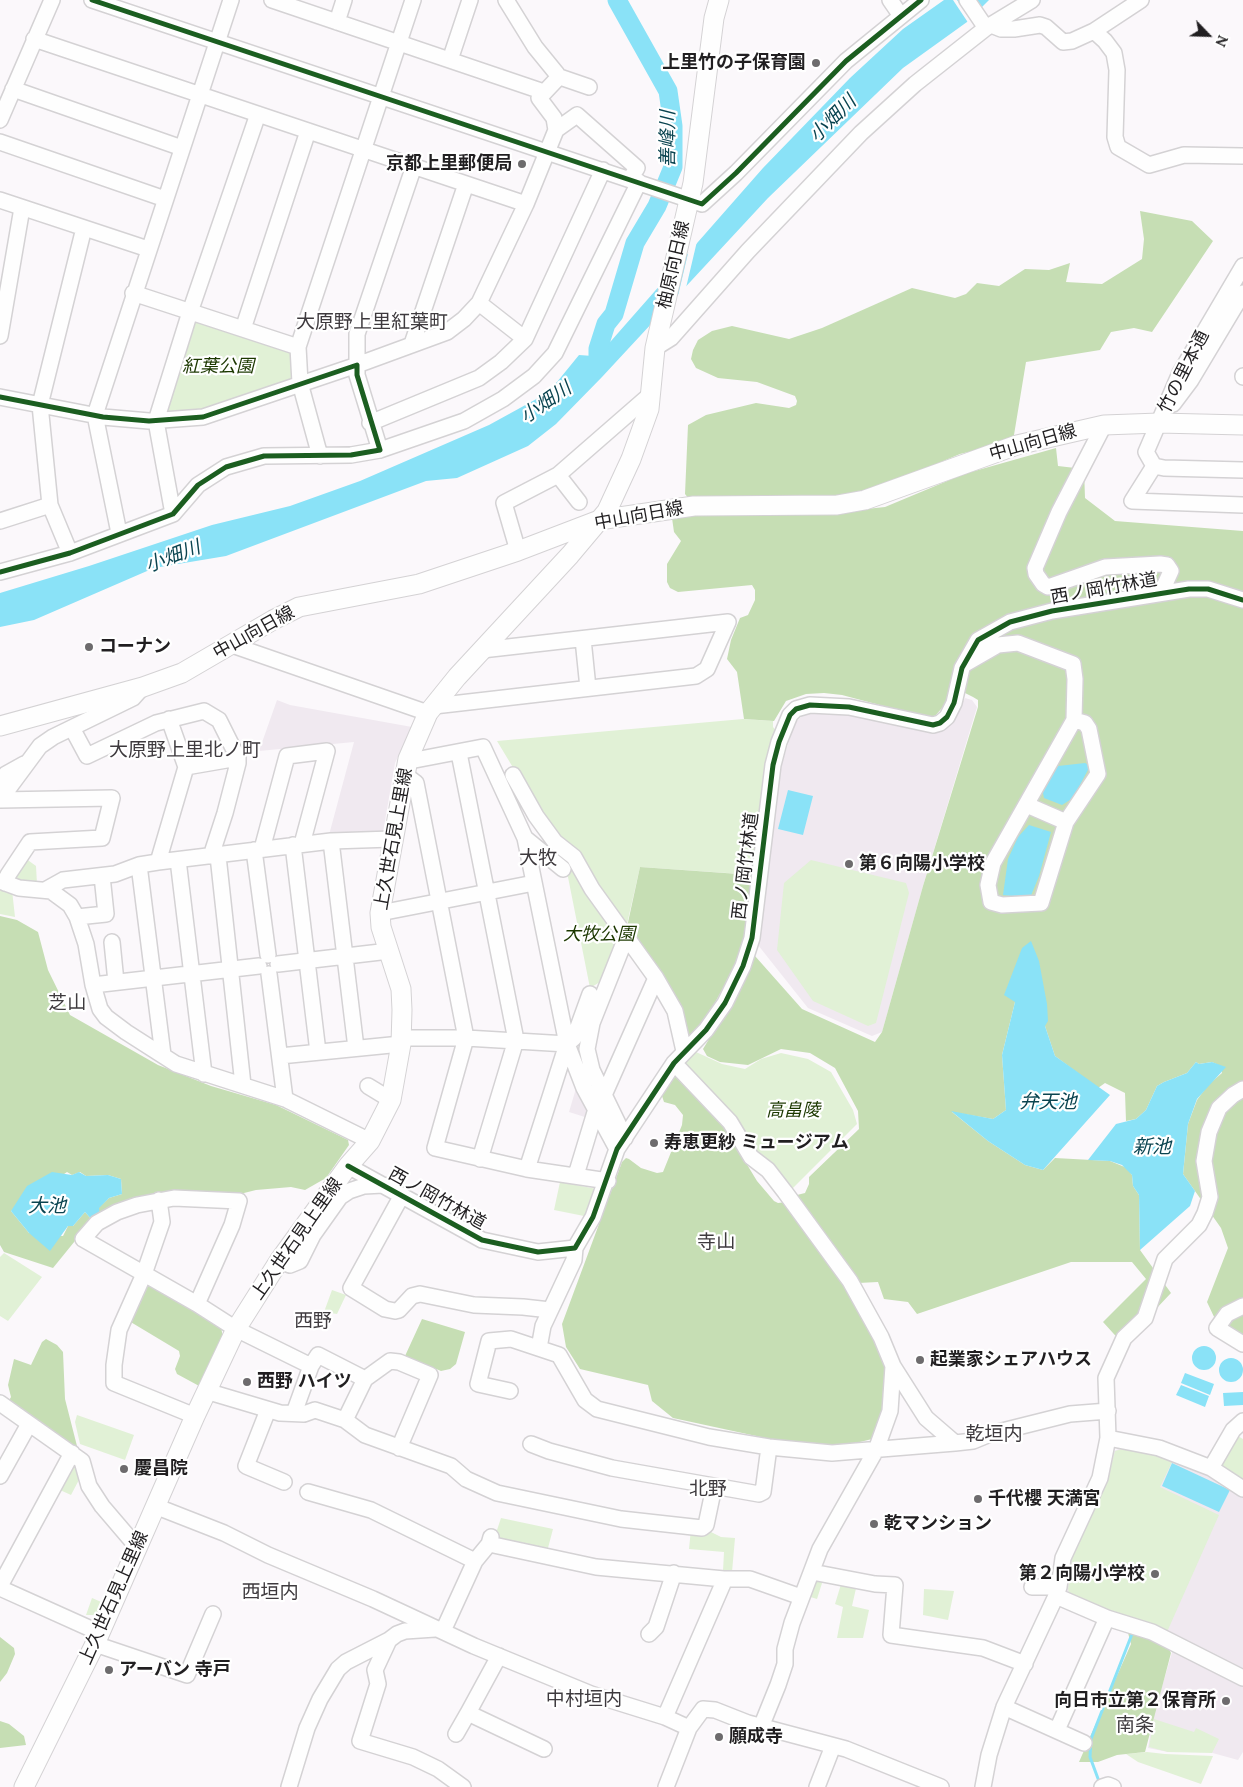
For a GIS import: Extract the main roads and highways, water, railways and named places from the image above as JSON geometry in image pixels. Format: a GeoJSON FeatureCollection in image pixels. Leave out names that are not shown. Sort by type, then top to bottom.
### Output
{"type":"FeatureCollection","features":[{"type":"Feature","properties":{"kind":"main road","name":"柚原向日線"},"geometry":{"type":"LineString","coordinates":[[599,520],[611,504],[632,459],[645,422],[651,394],[655,348],[689,199],[703,116],[714,18],[719,0]]}},
{"type":"Feature","properties":{"kind":"main road","name":"中山向日線"},"geometry":{"type":"LineString","coordinates":[[0,726],[143,686],[182,673],[299,607],[420,584],[518,551],[599,520],[694,506],[837,505],[865,500],[1017,445],[1082,428],[1104,425],[1159,423],[1243,425]]}},
{"type":"Feature","properties":{"kind":"main road","name":"上久世石見上里線"},"geometry":{"type":"LineString","coordinates":[[24,1787],[97,1638],[206,1391],[236,1329],[280,1261],[348,1166],[370,1141],[391,1100],[402,1041],[401,989],[381,927],[380,913],[406,766],[431,709],[599,520]]}},
{"type":"Feature","properties":{"kind":"water","name":"小畑川"},"geometry":{"type":"Polygon","coordinates":[[[944,0],[989,0],[967,22],[903,68],[768,198],[602,377],[556,424],[528,446],[457,478],[426,481],[226,556],[154,568],[34,620],[0,627],[0,593],[212,525],[290,506],[360,481],[489,425],[540,397],[557,382],[579,355],[593,356],[611,341],[763,168],[850,78],[903,29],[944,0]]]}},
{"type":"Feature","properties":{"kind":"water"},"geometry":{"type":"Polygon","coordinates":[[[1085,763],[1090,766],[1073,798],[1062,805],[1044,798],[1042,788],[1058,766],[1085,763]]]}},
{"type":"Feature","properties":{"kind":"water"},"geometry":{"type":"Polygon","coordinates":[[[788,790],[813,796],[803,835],[778,829],[788,790]]]}},
{"type":"Feature","properties":{"kind":"water"},"geometry":{"type":"Polygon","coordinates":[[[1029,825],[1051,832],[1039,876],[1030,898],[1003,895],[1008,859],[1018,837],[1029,825]]]}},
{"type":"Feature","properties":{"kind":"water","name":"弁天池"},"geometry":{"type":"Polygon","coordinates":[[[1031,941],[1039,961],[1047,1004],[1048,1021],[1045,1026],[1055,1056],[1110,1095],[1043,1170],[1025,1165],[988,1141],[951,1111],[993,1119],[1006,1110],[1002,1055],[1015,1002],[1004,995],[1022,948],[1031,941]]]}},
{"type":"Feature","properties":{"kind":"water","name":"新池"},"geometry":{"type":"Polygon","coordinates":[[[1196,1062],[1199,1064],[1212,1062],[1226,1067],[1197,1099],[1188,1124],[1183,1174],[1195,1191],[1190,1206],[1140,1250],[1139,1195],[1133,1186],[1132,1175],[1122,1165],[1110,1161],[1088,1160],[1116,1124],[1136,1119],[1146,1110],[1157,1086],[1187,1073],[1196,1062]]]}},
{"type":"Feature","properties":{"kind":"water","name":"大池"},"geometry":{"type":"Polygon","coordinates":[[[52,1172],[72,1175],[79,1172],[86,1176],[108,1175],[121,1179],[122,1194],[109,1198],[99,1208],[100,1217],[92,1220],[85,1212],[73,1226],[68,1226],[50,1251],[29,1233],[11,1211],[27,1186],[52,1172]]]}},
{"type":"Feature","properties":{"kind":"water"},"geometry":{"type":"Polygon","coordinates":[[[1204,1346],[1213,1349],[1216,1358],[1213,1367],[1204,1370],[1195,1367],[1192,1358],[1195,1349],[1204,1346]]]}},
{"type":"Feature","properties":{"kind":"water"},"geometry":{"type":"Polygon","coordinates":[[[1231,1358],[1240,1361],[1243,1370],[1240,1379],[1231,1382],[1222,1379],[1219,1370],[1222,1361],[1231,1358]]]}},
{"type":"Feature","properties":{"kind":"water"},"geometry":{"type":"Polygon","coordinates":[[[1185,1373],[1214,1384],[1210,1395],[1181,1383],[1185,1373]]]}},
{"type":"Feature","properties":{"kind":"water"},"geometry":{"type":"Polygon","coordinates":[[[1181,1385],[1209,1396],[1205,1407],[1176,1395],[1181,1385]]]}},
{"type":"Feature","properties":{"kind":"water"},"geometry":{"type":"Polygon","coordinates":[[[1243,1392],[1243,1405],[1224,1406],[1223,1393],[1243,1392]]]}},
{"type":"Feature","properties":{"kind":"water"},"geometry":{"type":"Polygon","coordinates":[[[1172,1463],[1230,1490],[1219,1512],[1162,1486],[1172,1463]]]}},
{"type":"Feature","properties":{"kind":"waterway","name":"善峰川"},"geometry":{"type":"LineString","coordinates":[[598,366],[598,349],[606,324],[614,314],[635,243],[657,206],[673,167],[673,126],[668,91],[617,0]]}},
{"type":"Feature","properties":{"kind":"waterway"},"geometry":{"type":"LineString","coordinates":[[1100,1784],[1090,1757],[1091,1739],[1132,1634]]}},
{"type":"Feature","properties":{"kind":"place","name":"上里竹の子保育園"},"geometry":{"type":"Point","coordinates":[816,63]}},
{"type":"Feature","properties":{"kind":"place","name":"京都上里郵便局"},"geometry":{"type":"Point","coordinates":[522,164]}},
{"type":"Feature","properties":{"kind":"place","name":"コーナン"},"geometry":{"type":"Point","coordinates":[89,647]}},
{"type":"Feature","properties":{"kind":"place","name":"第６向陽小学校"},"geometry":{"type":"Point","coordinates":[849,864]}},
{"type":"Feature","properties":{"kind":"place","name":"寿恵更紗 ミュージアム"},"geometry":{"type":"Point","coordinates":[654,1143]}},
{"type":"Feature","properties":{"kind":"place","name":"起業家シェアハウス"},"geometry":{"type":"Point","coordinates":[920,1360]}},
{"type":"Feature","properties":{"kind":"place","name":"西野 ハイツ"},"geometry":{"type":"Point","coordinates":[247,1382]}},
{"type":"Feature","properties":{"kind":"place","name":"慶昌院"},"geometry":{"type":"Point","coordinates":[124,1469]}},
{"type":"Feature","properties":{"kind":"place","name":"千代櫻 天満宮"},"geometry":{"type":"Point","coordinates":[978,1499]}},
{"type":"Feature","properties":{"kind":"place","name":"乾マンション"},"geometry":{"type":"Point","coordinates":[874,1524]}},
{"type":"Feature","properties":{"kind":"place","name":"第２向陽小学校"},"geometry":{"type":"Point","coordinates":[1155,1574]}},
{"type":"Feature","properties":{"kind":"place","name":"アーバン 寺戸"},"geometry":{"type":"Point","coordinates":[109,1670]}},
{"type":"Feature","properties":{"kind":"place","name":"向日市立第２保育所"},"geometry":{"type":"Point","coordinates":[1226,1701]}},
{"type":"Feature","properties":{"kind":"place","name":"願成寺"},"geometry":{"type":"Point","coordinates":[719,1737]}},
{"type":"Feature","properties":{"kind":"district","name":"大原野上里紅葉町"},"geometry":{"type":"Point","coordinates":[372,323]}},
{"type":"Feature","properties":{"kind":"district","name":"大原野上里北ノ町"},"geometry":{"type":"Point","coordinates":[185,751]}},
{"type":"Feature","properties":{"kind":"district","name":"大牧"},"geometry":{"type":"Point","coordinates":[538,859]}},
{"type":"Feature","properties":{"kind":"district","name":"芝山"},"geometry":{"type":"Point","coordinates":[67,1004]}},
{"type":"Feature","properties":{"kind":"district","name":"寺山"},"geometry":{"type":"Point","coordinates":[716,1243]}},
{"type":"Feature","properties":{"kind":"district","name":"西野"},"geometry":{"type":"Point","coordinates":[313,1322]}},
{"type":"Feature","properties":{"kind":"district","name":"乾垣内"},"geometry":{"type":"Point","coordinates":[994,1435]}},
{"type":"Feature","properties":{"kind":"district","name":"北野"},"geometry":{"type":"Point","coordinates":[708,1490]}},
{"type":"Feature","properties":{"kind":"district","name":"西垣内"},"geometry":{"type":"Point","coordinates":[270,1593]}},
{"type":"Feature","properties":{"kind":"district","name":"中村垣内"},"geometry":{"type":"Point","coordinates":[584,1700]}},
{"type":"Feature","properties":{"kind":"district","name":"南条"},"geometry":{"type":"Point","coordinates":[1135,1726]}},
{"type":"Feature","properties":{"kind":"park label","name":"紅葉公園"},"geometry":{"type":"Point","coordinates":[218,367]}},
{"type":"Feature","properties":{"kind":"park label","name":"大牧公園"},"geometry":{"type":"Point","coordinates":[599,935]}},
{"type":"Feature","properties":{"kind":"park label","name":"高畠陵"},"geometry":{"type":"Point","coordinates":[793,1111]}}]}
